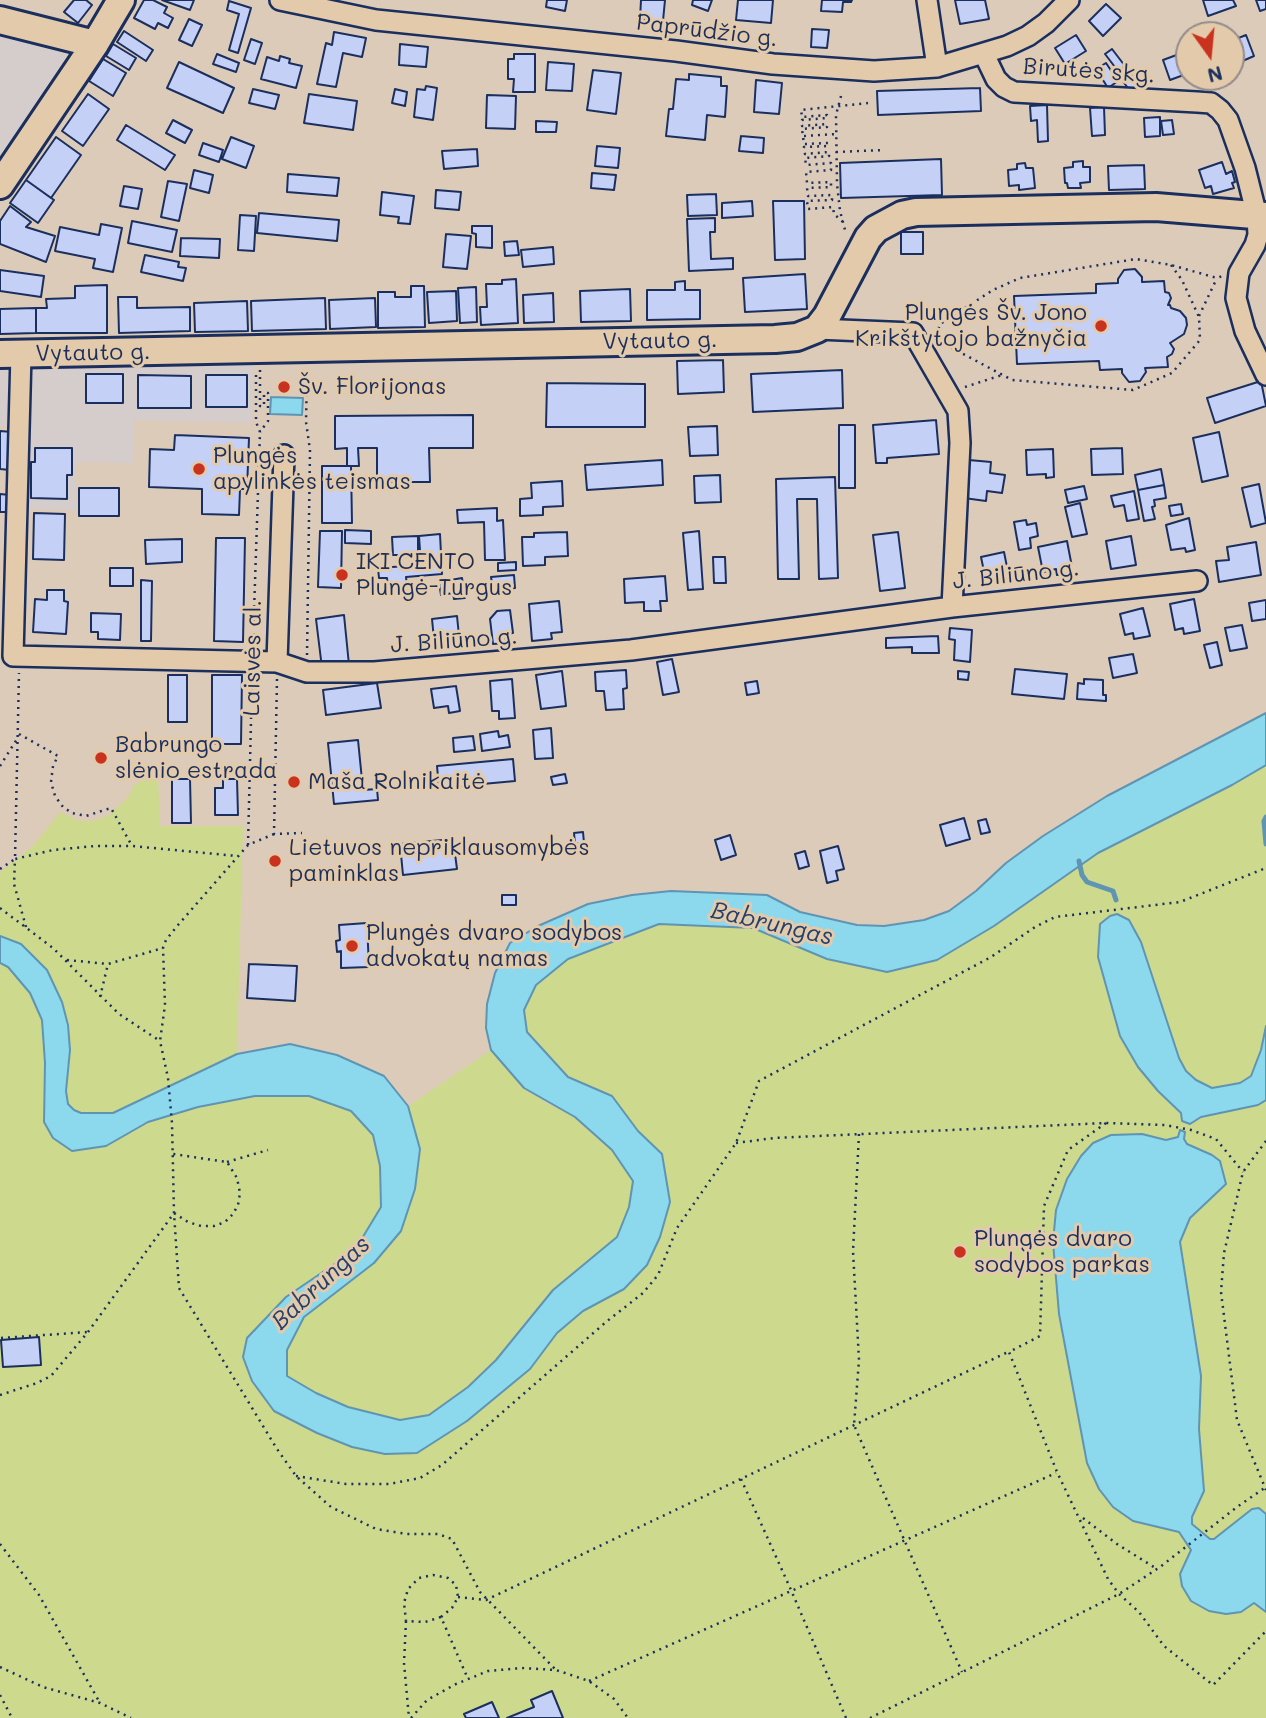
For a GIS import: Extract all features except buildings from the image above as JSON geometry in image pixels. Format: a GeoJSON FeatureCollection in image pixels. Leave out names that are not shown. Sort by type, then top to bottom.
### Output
{"type":"FeatureCollection","features":[{"type":"Feature","properties":{"kind":"main road"},"geometry":{"type":"LineString","coordinates":[[0,185],[95,44],[121,0]]}},
{"type":"Feature","properties":{"kind":"main road"},"geometry":{"type":"LineString","coordinates":[[0,20],[95,44]]}},
{"type":"Feature","properties":{"kind":"main road"},"geometry":{"type":"LineString","coordinates":[[817,330],[869,238],[876,229],[902,215],[916,212],[1156,207],[1261,216]]}},
{"type":"Feature","properties":{"kind":"main road","name":"Vytauto g."},"geometry":{"type":"LineString","coordinates":[[11,354],[775,340],[797,337],[817,330]]}},
{"type":"Feature","properties":{"kind":"street","name":"Paprūdžio g."},"geometry":{"type":"LineString","coordinates":[[280,0],[376,20],[676,51],[773,64],[874,71],[937,67],[985,54],[1028,36],[1046,23],[1069,0]]}},
{"type":"Feature","properties":{"kind":"street"},"geometry":{"type":"LineString","coordinates":[[927,0],[937,67]]}},
{"type":"Feature","properties":{"kind":"street","name":"Birutės skg."},"geometry":{"type":"LineString","coordinates":[[985,54],[996,79],[1014,92],[1211,103],[1228,120],[1261,216]]}},
{"type":"Feature","properties":{"kind":"street"},"geometry":{"type":"LineString","coordinates":[[1261,216],[1255,245],[1239,273],[1236,298],[1245,331],[1266,375]]}},
{"type":"Feature","properties":{"kind":"street"},"geometry":{"type":"LineString","coordinates":[[817,330],[913,333],[958,411],[960,443],[952,607]]}},
{"type":"Feature","properties":{"kind":"street","name":"J. Biliūno g."},"geometry":{"type":"LineString","coordinates":[[11,354],[13,656],[277,662],[307,672],[373,672],[467,666],[631,650],[952,607],[1196,580]]}},
{"type":"Feature","properties":{"kind":"street","name":"Laisvės al."},"geometry":{"type":"LineString","coordinates":[[277,662],[284,455]]}},
{"type":"Feature","properties":{"kind":"path"},"geometry":{"type":"LineString","coordinates":[[840,211],[836,115],[842,96]]}},
{"type":"Feature","properties":{"kind":"path"},"geometry":{"type":"LineString","coordinates":[[831,170],[831,163],[806,165],[805,158],[829,156],[829,152],[805,154],[804,147],[828,146],[828,142],[804,144],[802,129],[827,127],[827,124],[803,126],[802,120],[827,118],[827,115],[802,117],[801,110],[868,103]]}},
{"type":"Feature","properties":{"kind":"path"},"geometry":{"type":"LineString","coordinates":[[803,136],[836,134]]}},
{"type":"Feature","properties":{"kind":"path"},"geometry":{"type":"LineString","coordinates":[[836,152],[884,150]]}},
{"type":"Feature","properties":{"kind":"path"},"geometry":{"type":"LineString","coordinates":[[837,170],[806,172],[807,183],[831,182],[831,187],[807,188],[808,197],[832,195],[832,200],[807,201],[808,209],[833,207],[834,214],[843,222]]}},
{"type":"Feature","properties":{"kind":"path"},"geometry":{"type":"LineString","coordinates":[[1171,265],[1182,280],[1199,317],[1200,340],[1172,373],[1133,390],[1012,380],[939,341],[937,334],[940,324],[993,290],[1020,278],[1136,259],[1171,265],[1217,278],[1239,273]]}},
{"type":"Feature","properties":{"kind":"path"},"geometry":{"type":"LineString","coordinates":[[1199,317],[1217,278]]}},
{"type":"Feature","properties":{"kind":"path"},"geometry":{"type":"LineString","coordinates":[[307,365],[306,422],[310,450],[307,672]]}},
{"type":"Feature","properties":{"kind":"path"},"geometry":{"type":"LineString","coordinates":[[248,845],[260,432],[256,422],[258,366],[260,406],[264,406],[264,393],[268,393],[268,421],[260,432]]}},
{"type":"Feature","properties":{"kind":"path"},"geometry":{"type":"LineString","coordinates":[[948,394],[1002,375]]}},
{"type":"Feature","properties":{"kind":"path","name":"Laisvės al."},"geometry":{"type":"LineString","coordinates":[[274,834],[277,662]]}},
{"type":"Feature","properties":{"kind":"path"},"geometry":{"type":"LineString","coordinates":[[19,671],[14,884],[26,927]]}},
{"type":"Feature","properties":{"kind":"path"},"geometry":{"type":"LineString","coordinates":[[17,734],[58,756],[52,766],[51,782],[55,796],[63,807],[72,813],[86,816],[111,808],[132,846]]}},
{"type":"Feature","properties":{"kind":"path"},"geometry":{"type":"LineString","coordinates":[[0,766],[17,739]]}},
{"type":"Feature","properties":{"kind":"path"},"geometry":{"type":"LineString","coordinates":[[302,833],[274,834],[248,845],[178,925],[163,948],[165,1005],[160,1041],[168,1078],[172,1123],[179,1288],[296,1476],[331,1507],[376,1530],[438,1534],[452,1539],[486,1600],[556,1670]]}},
{"type":"Feature","properties":{"kind":"path"},"geometry":{"type":"LineString","coordinates":[[0,869],[15,859],[52,850],[132,846],[238,856]]}},
{"type":"Feature","properties":{"kind":"path"},"geometry":{"type":"LineString","coordinates":[[296,1476],[346,1484],[389,1484],[420,1478],[442,1465],[643,1293],[658,1275],[677,1228],[736,1143],[759,1081],[992,957],[1035,927],[1055,917],[1180,902],[1266,868]]}},
{"type":"Feature","properties":{"kind":"path"},"geometry":{"type":"LineString","coordinates":[[0,908],[65,960],[119,1014],[160,1041]]}},
{"type":"Feature","properties":{"kind":"path"},"geometry":{"type":"LineString","coordinates":[[65,960],[108,964],[163,948]]}},
{"type":"Feature","properties":{"kind":"path"},"geometry":{"type":"LineString","coordinates":[[100,997],[108,964]]}},
{"type":"Feature","properties":{"kind":"path"},"geometry":{"type":"LineString","coordinates":[[736,1143],[774,1138],[1106,1123],[1165,1125],[1216,1139],[1243,1172]]}},
{"type":"Feature","properties":{"kind":"path"},"geometry":{"type":"LineString","coordinates":[[458,1597],[486,1600],[1040,1336],[1044,1206],[1068,1150],[1106,1123]]}},
{"type":"Feature","properties":{"kind":"path"},"geometry":{"type":"LineString","coordinates":[[859,1134],[853,1251],[859,1360],[854,1425],[961,1672]]}},
{"type":"Feature","properties":{"kind":"path"},"geometry":{"type":"LineString","coordinates":[[870,1718],[1119,1594],[1266,1488],[1237,1420],[1221,1292],[1224,1253],[1243,1172],[1266,1142]]}},
{"type":"Feature","properties":{"kind":"path"},"geometry":{"type":"LineString","coordinates":[[173,1154],[227,1162],[268,1150]]}},
{"type":"Feature","properties":{"kind":"path"},"geometry":{"type":"LineString","coordinates":[[174,1213],[201,1226],[214,1226],[225,1222],[238,1205],[240,1193],[237,1178],[227,1162]]}},
{"type":"Feature","properties":{"kind":"path"},"geometry":{"type":"LineString","coordinates":[[0,1395],[51,1376],[88,1332],[174,1213]]}},
{"type":"Feature","properties":{"kind":"path"},"geometry":{"type":"LineString","coordinates":[[1,1338],[88,1332]]}},
{"type":"Feature","properties":{"kind":"path"},"geometry":{"type":"LineString","coordinates":[[1009,1352],[1057,1472],[1108,1579],[1119,1594],[1139,1612],[1164,1646],[1213,1685],[1266,1631]]}},
{"type":"Feature","properties":{"kind":"path"},"geometry":{"type":"LineString","coordinates":[[589,1681],[1057,1472]]}},
{"type":"Feature","properties":{"kind":"path"},"geometry":{"type":"LineString","coordinates":[[741,1479],[846,1718]]}},
{"type":"Feature","properties":{"kind":"path"},"geometry":{"type":"LineString","coordinates":[[1080,1516],[1117,1544],[1158,1568]]}},
{"type":"Feature","properties":{"kind":"path"},"geometry":{"type":"LineString","coordinates":[[0,1544],[39,1595],[100,1703]]}},
{"type":"Feature","properties":{"kind":"path"},"geometry":{"type":"LineString","coordinates":[[406,1620],[425,1622],[441,1617],[452,1608],[458,1597],[456,1585],[448,1578],[433,1575],[419,1578],[408,1589],[404,1603],[404,1663],[410,1718]]}},
{"type":"Feature","properties":{"kind":"path"},"geometry":{"type":"LineString","coordinates":[[441,1617],[468,1679]]}},
{"type":"Feature","properties":{"kind":"path"},"geometry":{"type":"LineString","coordinates":[[0,1667],[43,1687],[100,1703],[131,1718]]}},
{"type":"Feature","properties":{"kind":"path"},"geometry":{"type":"LineString","coordinates":[[410,1718],[427,1700],[468,1679],[488,1671],[522,1668],[556,1670],[589,1681],[614,1699],[628,1718]]}},
{"type":"Feature","properties":{"kind":"path"},"geometry":{"type":"LineString","coordinates":[[0,1695],[12,1718]]}},
{"type":"Feature","properties":{"kind":"shaded area"},"geometry":{"type":"Polygon","coordinates":[[[0,33],[23,38],[70,56],[0,163],[0,33]]]}},
{"type":"Feature","properties":{"kind":"shaded area"},"geometry":{"type":"Polygon","coordinates":[[[253,358],[252,423],[134,420],[133,463],[76,462],[75,510],[13,509],[13,427],[0,426],[0,363],[253,358]]]}},
{"type":"Feature","properties":{"kind":"green space","name":"Plungės dvaro sodybos parkas"},"geometry":{"type":"Polygon","coordinates":[[[1266,765],[1266,1718],[0,1718],[0,963],[8,967],[30,993],[42,1020],[45,1063],[44,1122],[106,1146],[148,1122],[198,1107],[255,1096],[309,1096],[351,1111],[373,1135],[380,1166],[381,1207],[361,1240],[336,1263],[286,1297],[247,1338],[274,1411],[352,1447],[467,1421],[529,1369],[557,1333],[583,1311],[624,1289],[647,1265],[660,1237],[670,1202],[662,1154],[638,1131],[612,1096],[568,1077],[527,1032],[524,1010],[536,985],[568,959],[659,924],[753,928],[827,959],[887,972],[937,960],[994,926],[1098,853],[1266,765]]]}},
{"type":"Feature","properties":{"kind":"green space"},"geometry":{"type":"Polygon","coordinates":[[[158,776],[160,826],[243,826],[237,1054],[122,1110],[103,1114],[81,1113],[68,1104],[66,1091],[70,1050],[62,1002],[47,970],[21,944],[0,936],[0,872],[33,846],[60,812],[79,821],[93,821],[108,816],[128,797],[135,784],[158,776]]]}},
{"type":"Feature","properties":{"kind":"green space"},"geometry":{"type":"Polygon","coordinates":[[[491,1050],[508,1070],[545,1102],[575,1117],[612,1150],[633,1181],[629,1207],[617,1237],[528,1318],[496,1360],[468,1387],[429,1415],[400,1420],[348,1407],[316,1393],[287,1376],[287,1350],[304,1317],[335,1291],[420,1149],[408,1106],[491,1050]]]}},
{"type":"Feature","properties":{"kind":"water"},"geometry":{"type":"Polygon","coordinates":[[[271,397],[303,398],[302,415],[270,414],[271,397]]]}},
{"type":"Feature","properties":{"kind":"water","name":"Babrungas"},"geometry":{"type":"Polygon","coordinates":[[[1266,713],[1266,765],[1098,853],[994,926],[937,960],[887,972],[827,959],[753,928],[659,924],[568,959],[536,985],[524,1010],[527,1032],[568,1077],[612,1096],[638,1131],[662,1154],[670,1202],[660,1237],[647,1265],[624,1289],[583,1311],[557,1333],[530,1369],[467,1421],[417,1453],[385,1454],[352,1447],[274,1411],[252,1381],[243,1357],[247,1338],[286,1297],[336,1263],[361,1240],[381,1207],[380,1166],[373,1135],[351,1111],[309,1096],[255,1096],[198,1107],[148,1122],[106,1146],[72,1151],[53,1138],[44,1122],[45,1063],[42,1020],[30,993],[8,967],[0,963],[0,936],[21,944],[47,970],[62,1002],[68,1025],[68,1104],[81,1113],[113,1113],[237,1054],[290,1044],[337,1055],[384,1076],[408,1106],[420,1149],[415,1189],[401,1231],[374,1263],[304,1317],[287,1350],[287,1376],[348,1407],[400,1420],[429,1415],[468,1387],[496,1360],[553,1290],[617,1237],[629,1207],[633,1181],[612,1150],[575,1117],[524,1088],[491,1050],[486,1028],[487,1004],[495,973],[510,943],[538,926],[588,904],[671,891],[767,895],[800,912],[857,925],[884,926],[924,920],[949,911],[1043,836],[1107,796],[1266,713]]]}},
{"type":"Feature","properties":{"kind":"water"},"geometry":{"type":"Polygon","coordinates":[[[1117,914],[1129,920],[1141,942],[1179,1058],[1186,1071],[1196,1080],[1212,1088],[1240,1083],[1251,1076],[1261,1050],[1266,1026],[1266,1100],[1258,1105],[1201,1117],[1190,1124],[1182,1121],[1181,1113],[1138,1067],[1120,1036],[1098,957],[1100,924],[1117,914]]]}},
{"type":"Feature","properties":{"kind":"water"},"geometry":{"type":"Polygon","coordinates":[[[1180,1130],[1185,1132],[1184,1139],[1187,1144],[1220,1161],[1226,1184],[1190,1218],[1180,1242],[1201,1376],[1199,1429],[1204,1491],[1192,1517],[1192,1524],[1210,1539],[1214,1539],[1252,1509],[1259,1508],[1266,1514],[1266,1612],[1254,1603],[1241,1612],[1226,1614],[1209,1611],[1191,1601],[1182,1586],[1180,1574],[1191,1550],[1179,1532],[1133,1521],[1113,1507],[1099,1489],[1087,1463],[1059,1314],[1053,1242],[1056,1210],[1067,1179],[1081,1156],[1093,1143],[1111,1135],[1142,1134],[1166,1140],[1178,1137],[1180,1130]]]}},
{"type":"Feature","properties":{"kind":"waterway"},"geometry":{"type":"LineString","coordinates":[[1266,817],[1266,844]]}},
{"type":"Feature","properties":{"kind":"waterway"},"geometry":{"type":"LineString","coordinates":[[1079,861],[1082,875],[1087,882],[1113,891],[1116,900]]}},
{"type":"Feature","properties":{"kind":"place","name":"Plungės Šv. Jono Krikštytojo bažnyčia"},"geometry":{"type":"Point","coordinates":[1101,326]}},
{"type":"Feature","properties":{"kind":"place","name":"Šv. Florijonas"},"geometry":{"type":"Point","coordinates":[284,387]}},
{"type":"Feature","properties":{"kind":"place","name":"Plungės apylinkės teismas"},"geometry":{"type":"Point","coordinates":[199,469]}},
{"type":"Feature","properties":{"kind":"place","name":"IKI CENTO Plungė-Turgus"},"geometry":{"type":"Point","coordinates":[342,575]}},
{"type":"Feature","properties":{"kind":"place","name":"Babrungo slėnio estrada"},"geometry":{"type":"Point","coordinates":[101,758]}},
{"type":"Feature","properties":{"kind":"place","name":"Maša Rolnikaitė"},"geometry":{"type":"Point","coordinates":[294,782]}},
{"type":"Feature","properties":{"kind":"place","name":"Lietuvos nepriklausomybės paminklas"},"geometry":{"type":"Point","coordinates":[275,861]}},
{"type":"Feature","properties":{"kind":"place","name":"Plungės dvaro sodybos advokatų namas"},"geometry":{"type":"Point","coordinates":[352,946]}},
{"type":"Feature","properties":{"kind":"place","name":"Plungės dvaro sodybos parkas"},"geometry":{"type":"Point","coordinates":[960,1252]}}]}
